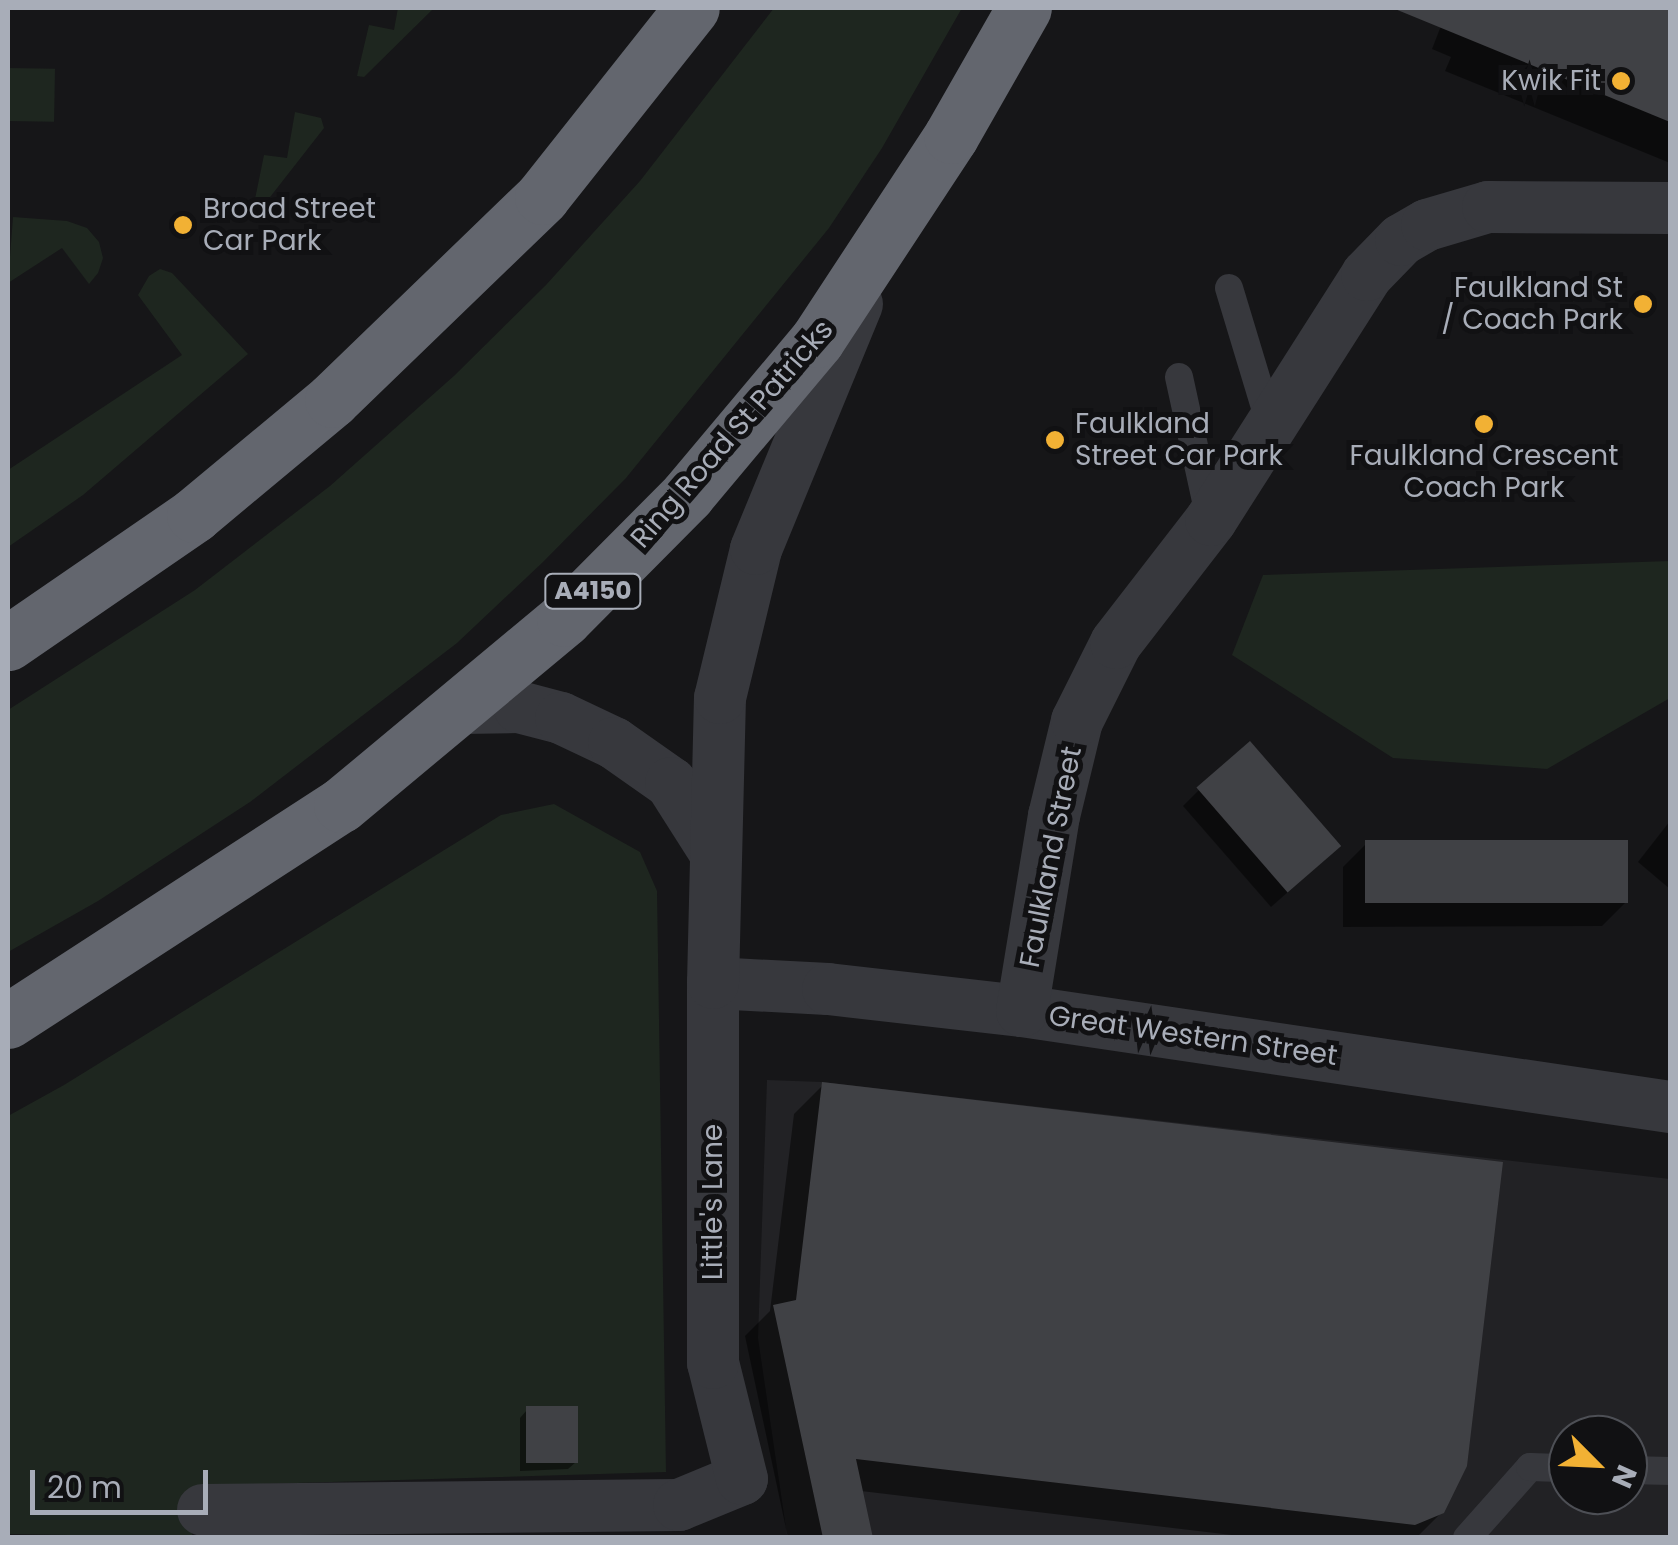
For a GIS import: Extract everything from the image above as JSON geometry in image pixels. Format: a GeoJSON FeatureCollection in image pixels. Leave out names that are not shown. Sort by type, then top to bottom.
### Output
{"type":"FeatureCollection","features":[{"type":"Feature","properties":{"kind":"highway"},"geometry":{"type":"LineString","coordinates":[[8,644],[194,515],[332,400],[542,197],[692,8]]}},
{"type":"Feature","properties":{"kind":"highway","name":"Ring Road St Patricks"},"geometry":{"type":"LineString","coordinates":[[8,1021],[341,805],[464,708],[564,620],[687,494],[817,340],[951,136],[1024,8]]}},
{"type":"Feature","properties":{"kind":"street","name":"Faulkland Street"},"geometry":{"type":"LineString","coordinates":[[1022,1011],[1054,816],[1077,721],[1116,643],[1210,520],[1368,274],[1401,240],[1427,225],[1488,207],[1670,208]]}},
{"type":"Feature","properties":{"kind":"street","name":"Little's Lane"},"geometry":{"type":"LineString","coordinates":[[681,1521],[742,1479],[713,1363],[713,983],[720,698],[749,576],[880,247]]}},
{"type":"Feature","properties":{"kind":"street"},"geometry":{"type":"LineString","coordinates":[[464,708],[519,708],[562,718],[614,743],[672,784],[716,854]]}},
{"type":"Feature","properties":{"kind":"street","name":"Great Western Street"},"geometry":{"type":"LineString","coordinates":[[713,983],[828,988],[1022,1011],[1670,1107]]}},
{"type":"Feature","properties":{"kind":"street"},"geometry":{"type":"LineString","coordinates":[[203,1510],[618,1523],[681,1521]]}},
{"type":"Feature","properties":{"kind":"lane"},"geometry":{"type":"LineString","coordinates":[[1228,288],[1270,424]]}},
{"type":"Feature","properties":{"kind":"lane"},"geometry":{"type":"LineString","coordinates":[[1179,377],[1210,520]]}},
{"type":"Feature","properties":{"kind":"lane"},"geometry":{"type":"LineString","coordinates":[[1467,1538],[1530,1467],[1548,1467]]}},
{"type":"Feature","properties":{"kind":"shaded area"},"geometry":{"type":"Polygon","coordinates":[[[398,8],[434,8],[364,77],[357,76],[369,25],[394,30],[398,8]]]}},
{"type":"Feature","properties":{"kind":"shaded area"},"geometry":{"type":"Polygon","coordinates":[[[774,8],[962,8],[882,148],[829,228],[626,478],[543,562],[457,643],[250,802],[98,901],[8,952],[8,710],[195,590],[330,486],[455,375],[546,285],[640,181],[774,8]]]}},
{"type":"Feature","properties":{"kind":"shaded area"},"geometry":{"type":"Polygon","coordinates":[[[8,68],[55,69],[54,122],[8,121],[8,68]]]}},
{"type":"Feature","properties":{"kind":"shaded area"},"geometry":{"type":"Polygon","coordinates":[[[295,112],[321,118],[324,128],[267,201],[255,199],[264,155],[287,158],[295,112]]]}},
{"type":"Feature","properties":{"kind":"shaded area"},"geometry":{"type":"Polygon","coordinates":[[[13,217],[67,221],[87,228],[99,242],[103,258],[98,273],[89,284],[62,248],[8,283],[13,217]]]}},
{"type":"Feature","properties":{"kind":"shaded area"},"geometry":{"type":"Polygon","coordinates":[[[160,269],[172,273],[248,354],[83,495],[8,547],[8,470],[182,355],[138,295],[149,276],[160,269]]]}},
{"type":"Feature","properties":{"kind":"shaded area"},"geometry":{"type":"Polygon","coordinates":[[[1670,561],[1670,698],[1547,769],[1393,758],[1232,655],[1263,575],[1670,561]]]}},
{"type":"Feature","properties":{"kind":"shaded area"},"geometry":{"type":"Polygon","coordinates":[[[554,804],[640,852],[657,891],[666,1472],[196,1486],[192,1537],[8,1534],[8,1116],[501,815],[554,804]]]}},
{"type":"Feature","properties":{"kind":"shaded area"},"geometry":{"type":"Polygon","coordinates":[[[767,1080],[822,1082],[1670,1179],[1670,1537],[780,1537],[787,1535],[758,1338],[767,1080]]]}},
{"type":"Feature","properties":{"kind":"building","name":"Kwik Fit"},"geometry":{"type":"Polygon","coordinates":[[[1670,8],[1670,122],[1395,9],[1670,8]]]}},
{"type":"Feature","properties":{"kind":"building"},"geometry":{"type":"Polygon","coordinates":[[[1250,741],[1341,846],[1288,892],[1196,788],[1250,741]]]}},
{"type":"Feature","properties":{"kind":"building"},"geometry":{"type":"Polygon","coordinates":[[[1365,840],[1628,840],[1628,903],[1365,903],[1365,840]]]}},
{"type":"Feature","properties":{"kind":"building"},"geometry":{"type":"Polygon","coordinates":[[[822,1082],[1503,1162],[1467,1466],[1444,1513],[1415,1525],[856,1459],[873,1538],[823,1538],[773,1305],[796,1300],[822,1082]]]}},
{"type":"Feature","properties":{"kind":"building"},"geometry":{"type":"Polygon","coordinates":[[[526,1406],[578,1406],[578,1463],[526,1463],[526,1406]]]}},
{"type":"Feature","properties":{"kind":"place","name":"Kwik Fit"},"geometry":{"type":"Point","coordinates":[1621,81]}},
{"type":"Feature","properties":{"kind":"place","name":"Broad Street Car Park"},"geometry":{"type":"Point","coordinates":[183,225]}},
{"type":"Feature","properties":{"kind":"place","name":"Faulkland St / Coach Park"},"geometry":{"type":"Point","coordinates":[1643,304]}},
{"type":"Feature","properties":{"kind":"place","name":"Faulkland Crescent Coach Park"},"geometry":{"type":"Point","coordinates":[1484,424]}},
{"type":"Feature","properties":{"kind":"place","name":"Faulkland Street Car Park"},"geometry":{"type":"Point","coordinates":[1055,440]}}]}
